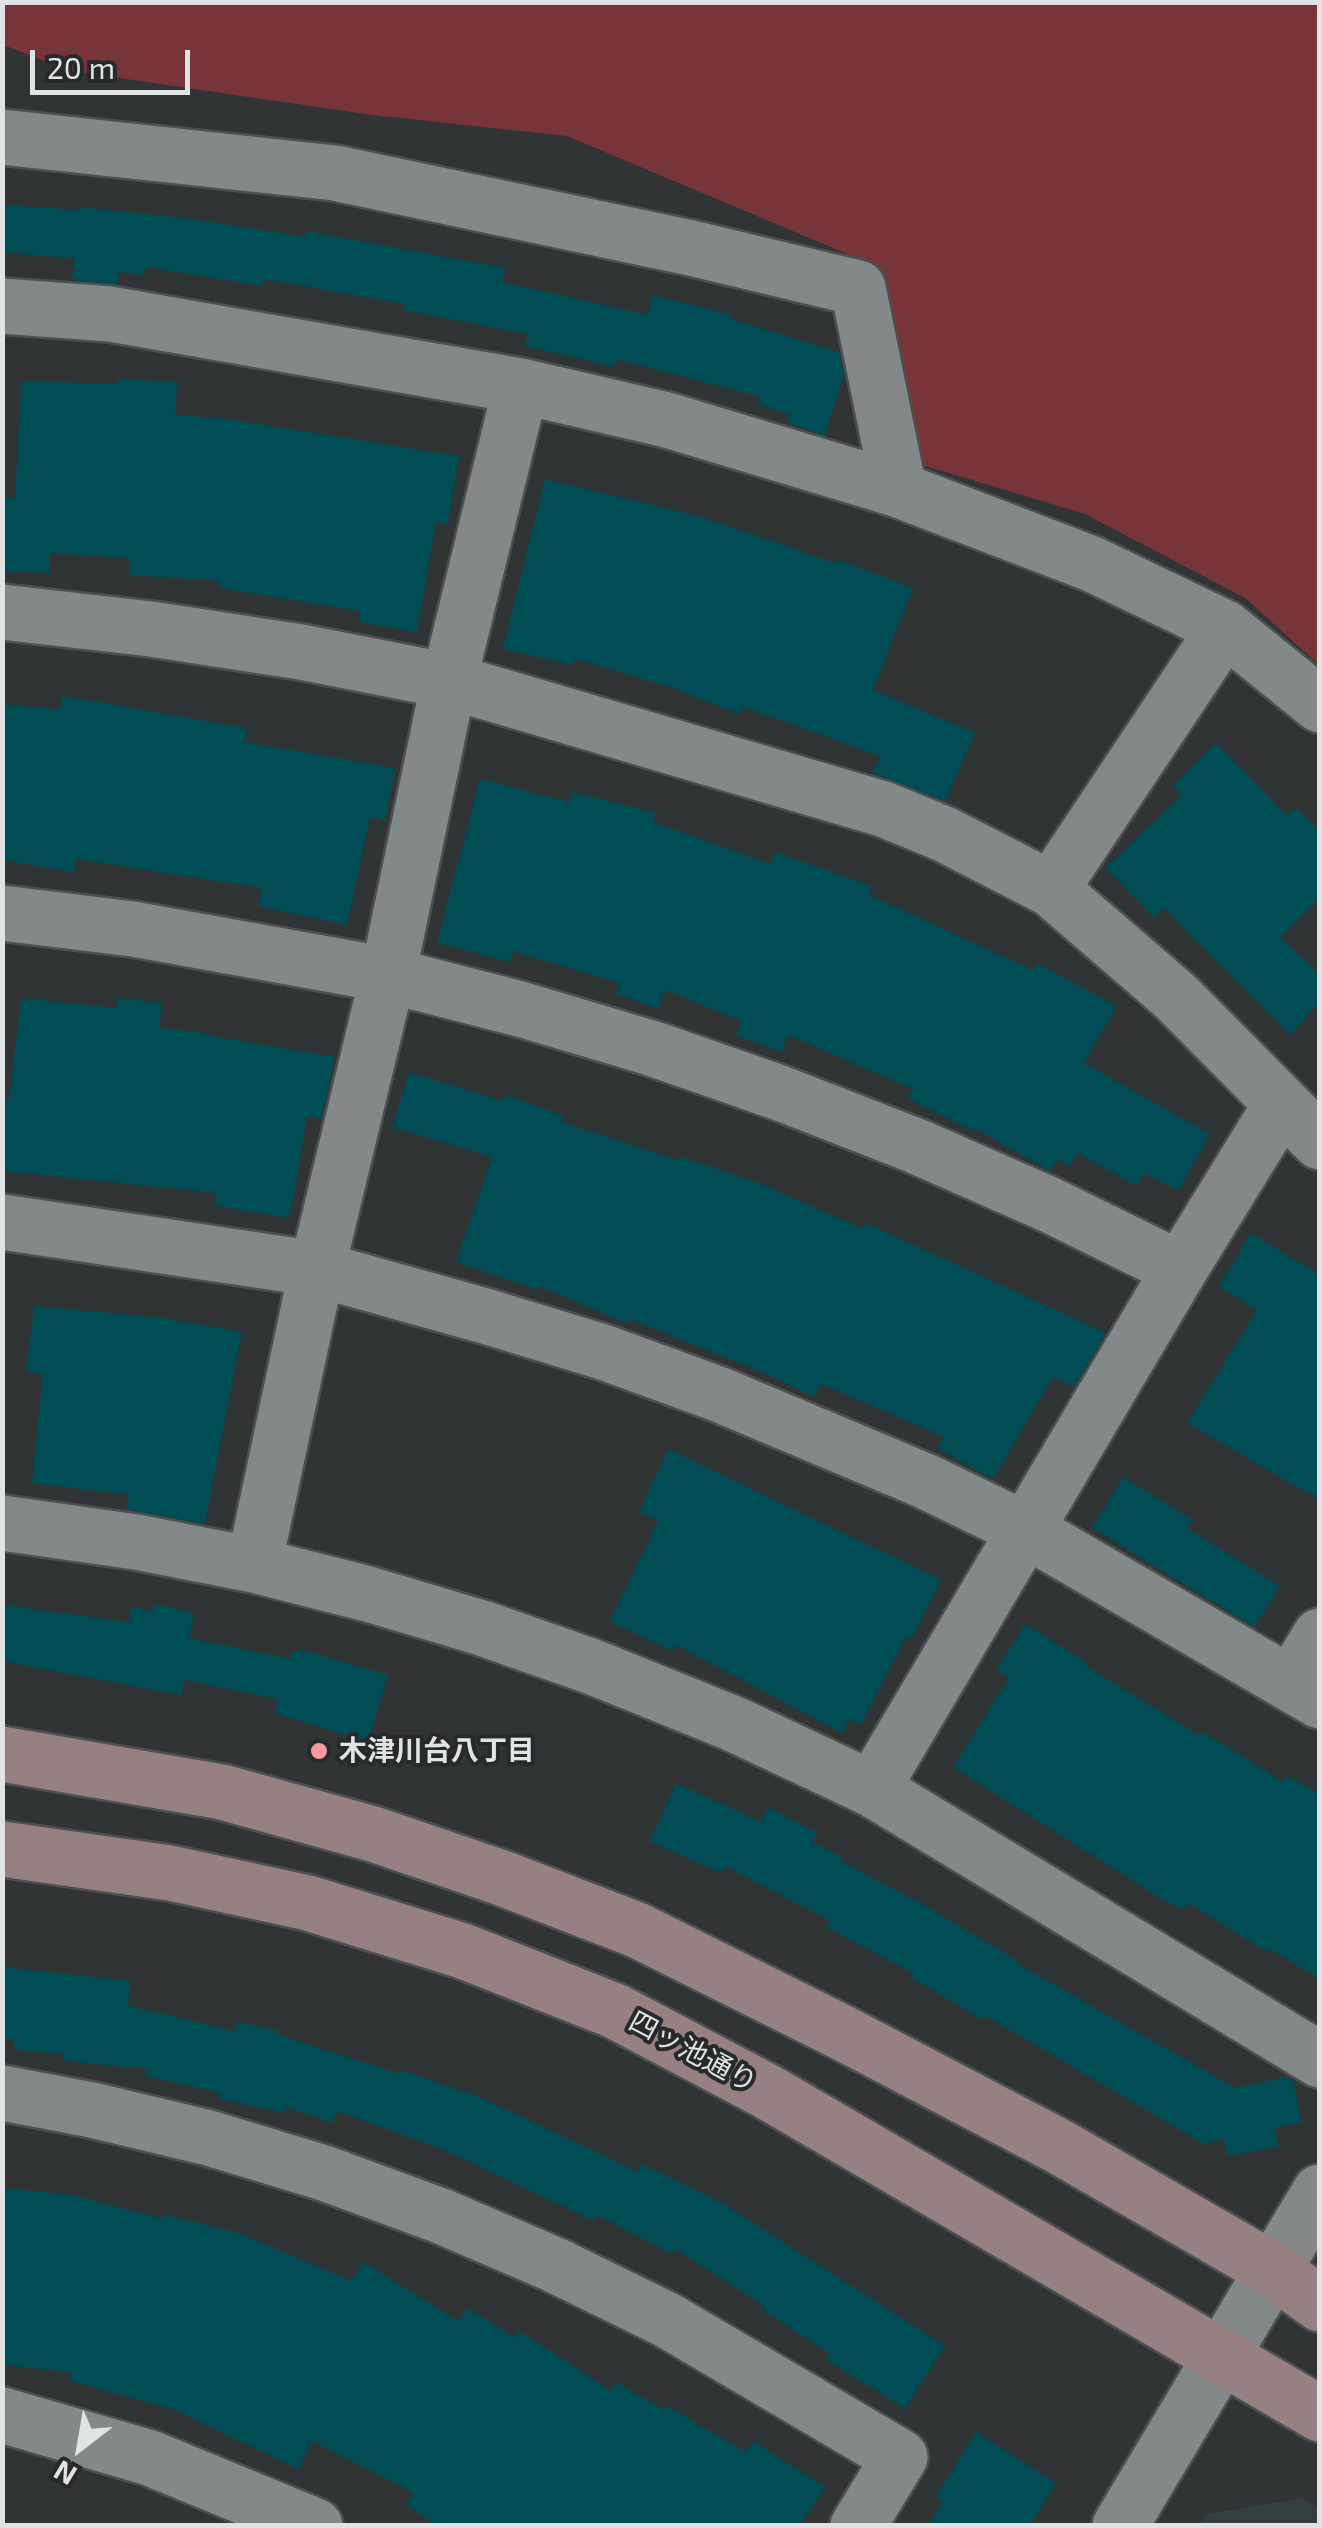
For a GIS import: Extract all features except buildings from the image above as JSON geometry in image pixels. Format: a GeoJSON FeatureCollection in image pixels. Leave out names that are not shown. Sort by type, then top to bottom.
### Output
{"type":"FeatureCollection","features":[{"type":"Feature","properties":{"kind":"main road"},"geometry":{"type":"LineString","coordinates":[[2,1754],[222,1792],[373,1834],[636,1930],[843,2032],[1043,2138],[1272,2270],[1320,2304]]}},
{"type":"Feature","properties":{"kind":"main road","name":"四ッ池通り"},"geometry":{"type":"LineString","coordinates":[[2,1849],[170,1873],[308,1903],[463,1951],[615,2011],[768,2092],[1320,2414]]}},
{"type":"Feature","properties":{"kind":"street"},"geometry":{"type":"LineString","coordinates":[[2,137],[335,173],[691,248],[858,288],[898,490]]}},
{"type":"Feature","properties":{"kind":"street"},"geometry":{"type":"LineString","coordinates":[[2,306],[110,314],[520,386],[668,420],[898,490],[1092,564],[1225,628],[1320,705]]}},
{"type":"Feature","properties":{"kind":"street"},"geometry":{"type":"LineString","coordinates":[[254,1565],[317,1269],[388,975],[449,681],[520,386]]}},
{"type":"Feature","properties":{"kind":"street"},"geometry":{"type":"LineString","coordinates":[[2,612],[301,652],[449,681],[883,810],[944,834],[1050,890],[1176,997],[1320,1142]]}},
{"type":"Feature","properties":{"kind":"street"},"geometry":{"type":"LineString","coordinates":[[1050,890],[1225,628]]}},
{"type":"Feature","properties":{"kind":"street"},"geometry":{"type":"LineString","coordinates":[[2,913],[133,929],[388,975],[650,1048],[916,1146],[1050,1204],[1180,1269]]}},
{"type":"Feature","properties":{"kind":"street"},"geometry":{"type":"LineString","coordinates":[[872,1789],[1281,1105]]}},
{"type":"Feature","properties":{"kind":"street"},"geometry":{"type":"LineString","coordinates":[[2,1222],[317,1269],[603,1352],[857,1450],[1026,1530],[1305,1692],[1320,1636]]}},
{"type":"Feature","properties":{"kind":"street"},"geometry":{"type":"LineString","coordinates":[[2,1523],[136,1542],[254,1565],[463,1622],[592,1667],[734,1724],[872,1789],[1320,2060]]}},
{"type":"Feature","properties":{"kind":"street"},"geometry":{"type":"LineString","coordinates":[[2,2093],[209,2138],[324,2173],[555,2264],[651,2312],[900,2458],[858,2526]]}},
{"type":"Feature","properties":{"kind":"street"},"geometry":{"type":"LineString","coordinates":[[1120,2526],[1320,2192]]}},
{"type":"Feature","properties":{"kind":"street"},"geometry":{"type":"LineString","coordinates":[[2,2415],[150,2458],[315,2526]]}},
{"type":"Feature","properties":{"kind":"shaded area"},"geometry":{"type":"Polygon","coordinates":[[[2,3],[1319,3],[1319,665],[1245,598],[1085,514],[922,465],[871,264],[567,136],[372,115],[71,71],[3,45],[2,3]]]}},
{"type":"Feature","properties":{"kind":"shaded area"},"geometry":{"type":"Polygon","coordinates":[[[1302,2498],[1319,2508],[1319,2525],[1199,2525],[1206,2514],[1302,2498]]]}},
{"type":"Feature","properties":{"kind":"place","name":"木津川台八丁目"},"geometry":{"type":"Point","coordinates":[319,1751]}}]}
